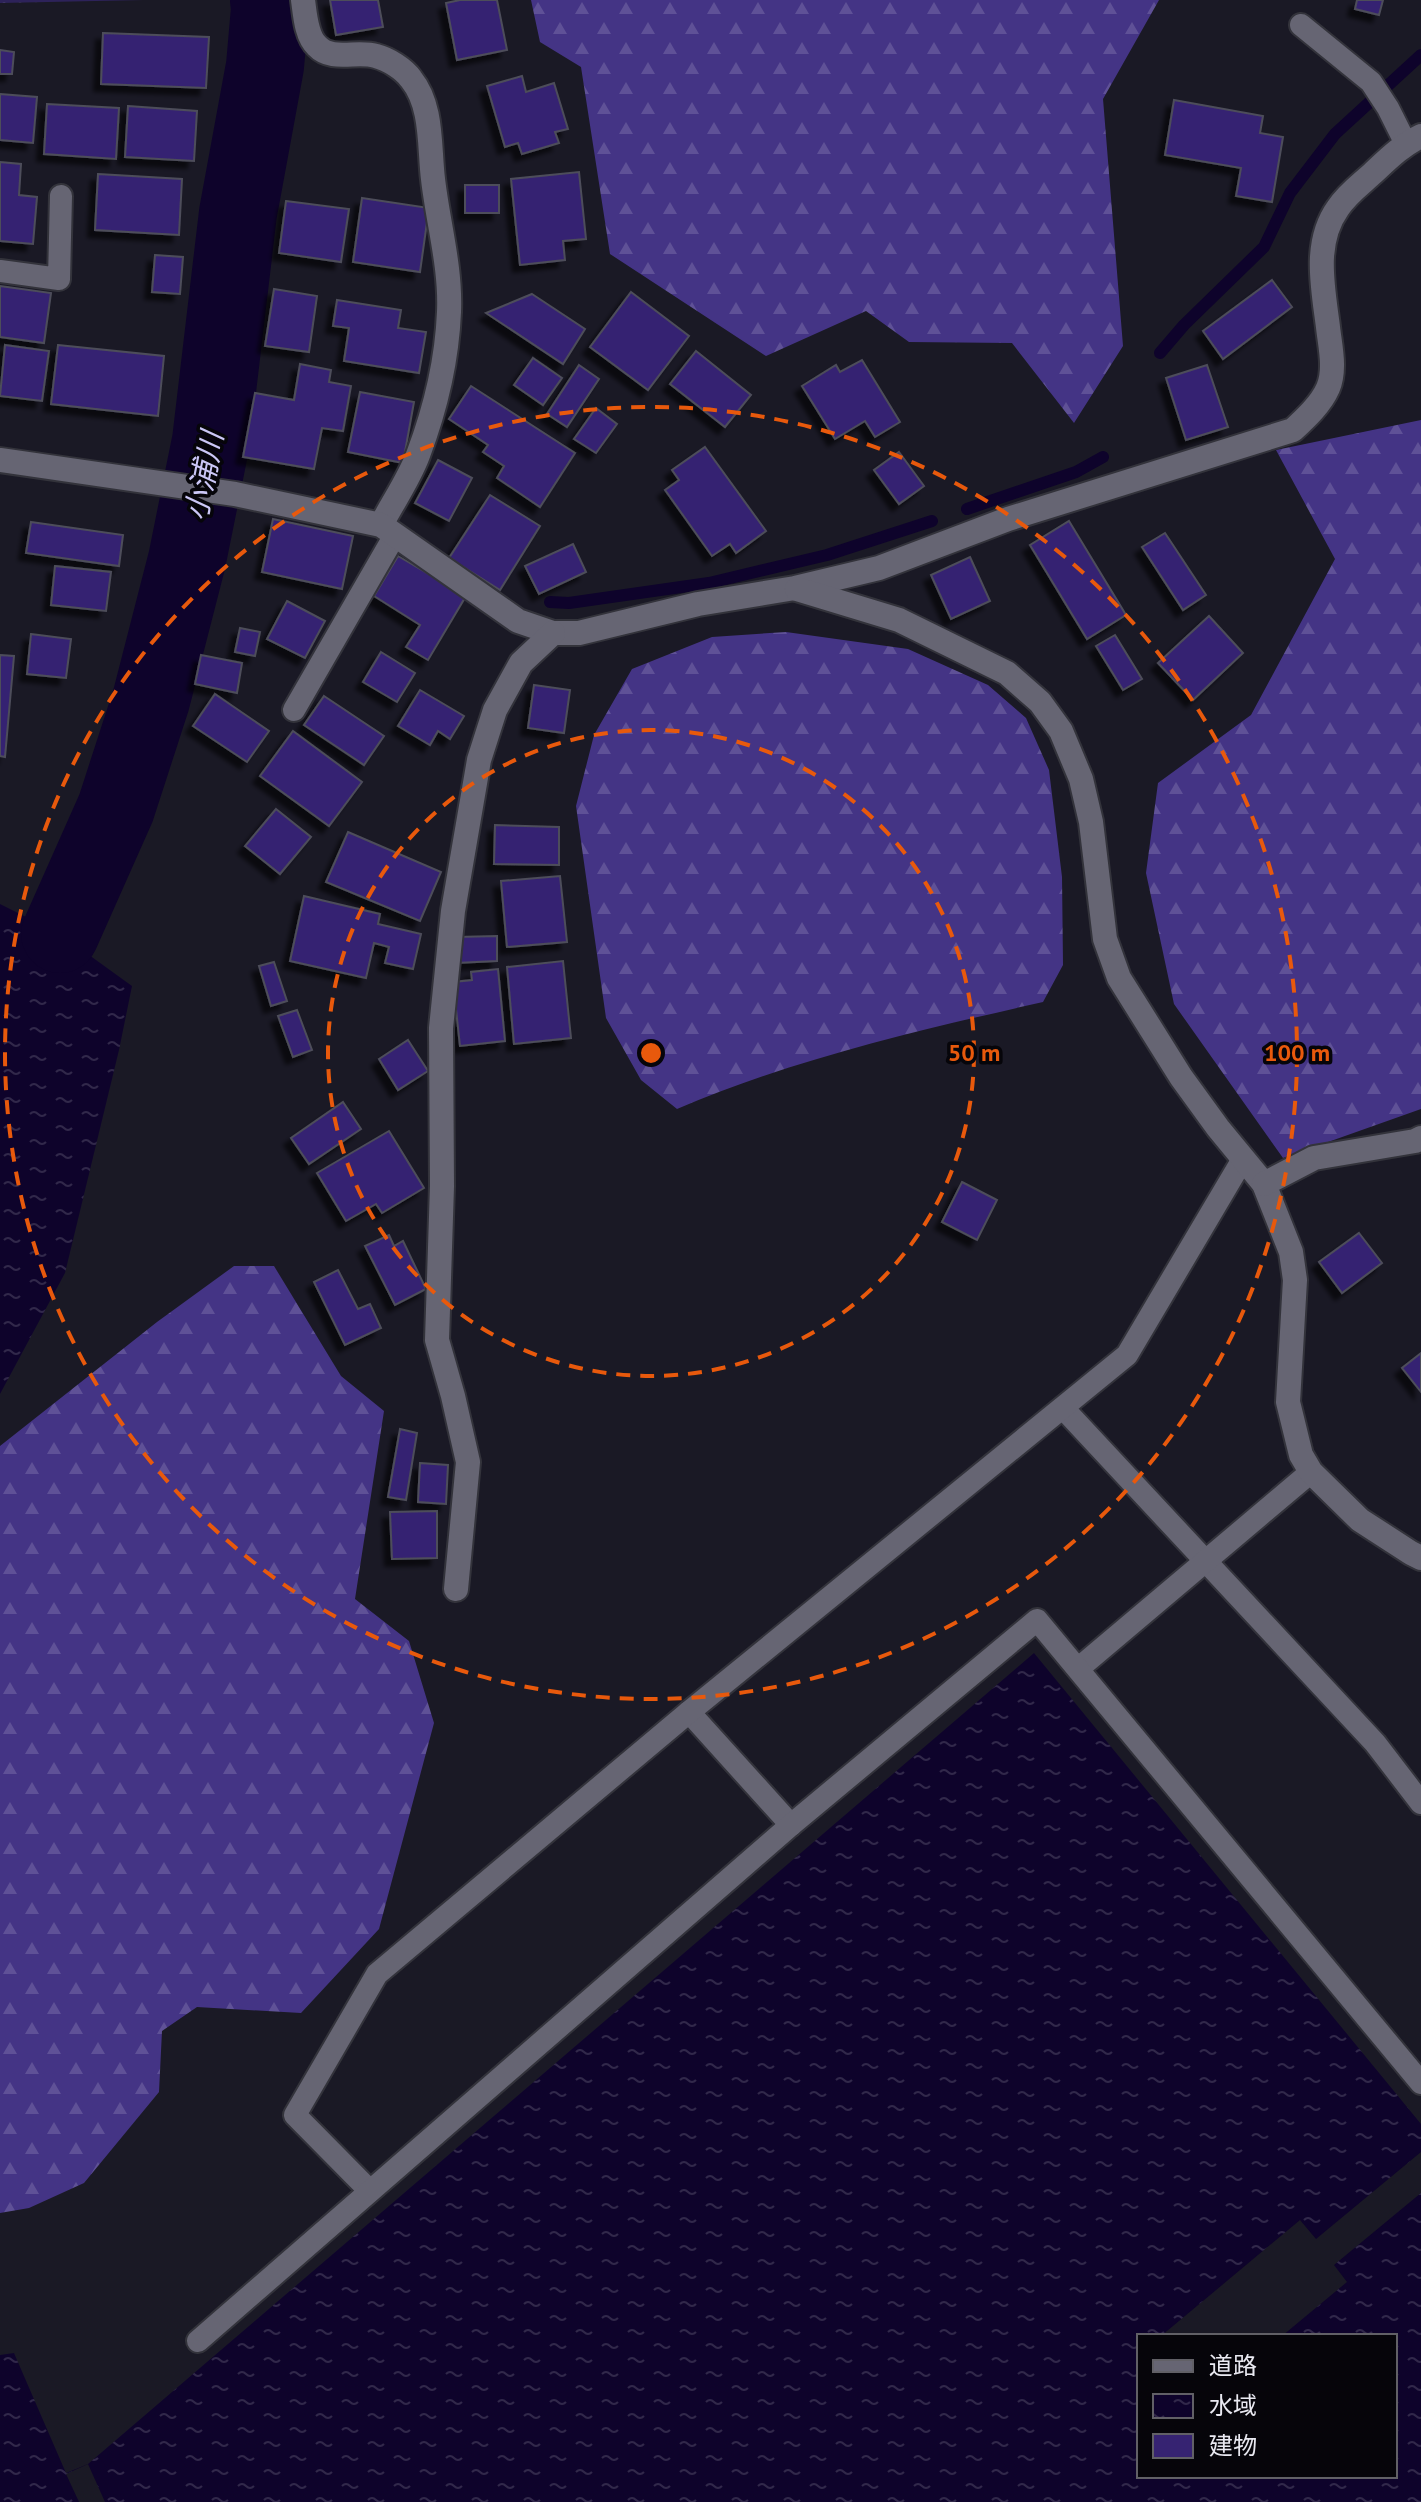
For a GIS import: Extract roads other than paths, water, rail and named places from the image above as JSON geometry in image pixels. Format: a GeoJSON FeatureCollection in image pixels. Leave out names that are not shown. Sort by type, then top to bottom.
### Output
{"type":"FeatureCollection","features":[{"type":"Feature","properties":{"kind":"street"},"geometry":{"type":"LineString","coordinates":[[303,0],[310,36],[317,47],[333,54],[374,55],[397,66],[411,78],[420,93],[428,122],[433,181],[444,240],[449,311],[441,378],[418,457],[388,530]]}},
{"type":"Feature","properties":{"kind":"street"},"geometry":{"type":"LineString","coordinates":[[0,460],[235,494],[388,530],[518,621],[553,633],[579,633],[698,604],[795,588],[879,568],[1008,519],[1293,430],[1308,416],[1328,388],[1333,372],[1322,271],[1323,242],[1330,221],[1346,198],[1413,140]]}},
{"type":"Feature","properties":{"kind":"street"},"geometry":{"type":"LineString","coordinates":[[795,588],[899,620],[1007,673],[1040,702],[1061,731],[1081,779],[1091,822],[1105,939],[1119,978],[1181,1077],[1264,1184],[1291,1252],[1295,1280],[1288,1402],[1301,1455],[1311,1472],[1360,1520],[1421,1558]]}},
{"type":"Feature","properties":{"kind":"street"},"geometry":{"type":"LineString","coordinates":[[456,1589],[468,1462],[437,1340],[442,1186],[441,1028],[453,911],[479,760],[495,710],[521,663],[553,633]]}},
{"type":"Feature","properties":{"kind":"street"},"geometry":{"type":"LineString","coordinates":[[1264,1184],[1314,1158],[1421,1138]]}},
{"type":"Feature","properties":{"kind":"lane"},"geometry":{"type":"LineString","coordinates":[[1301,25],[1371,82],[1413,140]]}},
{"type":"Feature","properties":{"kind":"lane"},"geometry":{"type":"LineString","coordinates":[[0,271],[59,279],[61,196]]}},
{"type":"Feature","properties":{"kind":"lane"},"geometry":{"type":"LineString","coordinates":[[294,710],[388,530]]}},
{"type":"Feature","properties":{"kind":"lane"},"geometry":{"type":"LineString","coordinates":[[370,2191],[295,2115],[377,1974],[689,1712],[1127,1355],[1243,1159]]}},
{"type":"Feature","properties":{"kind":"lane"},"geometry":{"type":"LineString","coordinates":[[1063,1408],[1375,1743],[1421,1803]]}},
{"type":"Feature","properties":{"kind":"lane"},"geometry":{"type":"LineString","coordinates":[[1079,1668],[1311,1472]]}},
{"type":"Feature","properties":{"kind":"lane"},"geometry":{"type":"LineString","coordinates":[[198,2341],[791,1825],[1037,1620],[1421,2083]]}},
{"type":"Feature","properties":{"kind":"lane"},"geometry":{"type":"LineString","coordinates":[[689,1712],[791,1825]]}},
{"type":"Feature","properties":{"kind":"water"},"geometry":{"type":"Polygon","coordinates":[[[0,904],[60,934],[132,986],[65,1273],[0,1394],[0,904]]]}},
{"type":"Feature","properties":{"kind":"water"},"geometry":{"type":"Polygon","coordinates":[[[1034,1653],[1421,2124],[1421,2502],[0,2502],[0,2355],[14,2353],[66,2473],[88,2464],[1034,1653]]]}},
{"type":"Feature","properties":{"kind":"waterway","name":"小浦川"},"geometry":{"type":"LineString","coordinates":[[60,934],[116,808],[151,700],[187,560],[211,441],[238,213],[265,66],[269,0]]}},
{"type":"Feature","properties":{"kind":"waterway"},"geometry":{"type":"LineString","coordinates":[[1160,353],[1184,325],[1264,247],[1290,193],[1335,134],[1421,55]]}},
{"type":"Feature","properties":{"kind":"waterway"},"geometry":{"type":"LineString","coordinates":[[967,509],[1076,472],[1103,457]]}},
{"type":"Feature","properties":{"kind":"waterway"},"geometry":{"type":"LineString","coordinates":[[550,602],[569,603],[709,583],[827,555],[932,521]]}}]}
